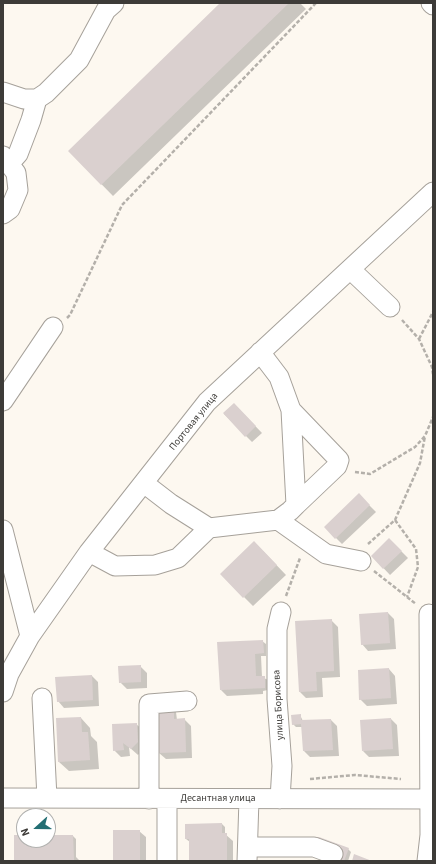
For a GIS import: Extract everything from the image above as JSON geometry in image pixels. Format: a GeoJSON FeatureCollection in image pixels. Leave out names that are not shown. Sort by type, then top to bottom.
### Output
{"type":"FeatureCollection","features":[{"type":"Feature","properties":{"kind":"street"},"geometry":{"type":"LineString","coordinates":[[3,214],[10,209],[18,190],[16,173],[6,160],[18,154],[37,99],[79,60],[106,10],[114,3]]}},
{"type":"Feature","properties":{"kind":"street"},"geometry":{"type":"LineString","coordinates":[[3,92],[24,100],[37,99]]}},
{"type":"Feature","properties":{"kind":"street","name":"Портовая улица"},"geometry":{"type":"LineString","coordinates":[[3,692],[9,674],[30,636],[89,552],[145,484],[207,402],[433,192]]}},
{"type":"Feature","properties":{"kind":"street"},"geometry":{"type":"LineString","coordinates":[[350,269],[390,307]]}},
{"type":"Feature","properties":{"kind":"street"},"geometry":{"type":"LineString","coordinates":[[3,401],[53,327]]}},
{"type":"Feature","properties":{"kind":"street"},"geometry":{"type":"LineString","coordinates":[[260,352],[279,377],[291,410],[296,505]]}},
{"type":"Feature","properties":{"kind":"street"},"geometry":{"type":"LineString","coordinates":[[89,552],[115,566],[154,565],[178,558],[209,528],[278,520],[290,511],[337,466],[339,460],[291,410]]}},
{"type":"Feature","properties":{"kind":"street"},"geometry":{"type":"LineString","coordinates":[[145,484],[171,504],[209,528]]}},
{"type":"Feature","properties":{"kind":"street"},"geometry":{"type":"LineString","coordinates":[[278,520],[326,554],[361,561]]}},
{"type":"Feature","properties":{"kind":"street"},"geometry":{"type":"LineString","coordinates":[[3,530],[30,636]]}},
{"type":"Feature","properties":{"kind":"street","name":"улица Борисова"},"geometry":{"type":"LineString","coordinates":[[280,790],[281,733],[277,699],[277,629],[281,612]]}},
{"type":"Feature","properties":{"kind":"street"},"geometry":{"type":"LineString","coordinates":[[427,861],[430,835],[431,799],[429,779],[429,614]]}},
{"type":"Feature","properties":{"kind":"street"},"geometry":{"type":"LineString","coordinates":[[42,698],[46,798]]}},
{"type":"Feature","properties":{"kind":"street"},"geometry":{"type":"LineString","coordinates":[[167,861],[158,798],[149,704],[187,701]]}},
{"type":"Feature","properties":{"kind":"street","name":"Десантная улица"},"geometry":{"type":"LineString","coordinates":[[3,798],[249,799],[280,790],[431,799]]}},
{"type":"Feature","properties":{"kind":"street"},"geometry":{"type":"LineString","coordinates":[[249,799],[247,854],[314,847],[333,854]]}},
{"type":"Feature","properties":{"kind":"path"},"geometry":{"type":"LineString","coordinates":[[53,327],[70,315],[122,205],[316,3]]}},
{"type":"Feature","properties":{"kind":"path"},"geometry":{"type":"LineString","coordinates":[[390,307],[419,339],[432,367],[433,374]]}},
{"type":"Feature","properties":{"kind":"path"},"geometry":{"type":"LineString","coordinates":[[419,339],[433,312]]}},
{"type":"Feature","properties":{"kind":"path"},"geometry":{"type":"LineString","coordinates":[[429,614],[361,561],[368,543],[395,520],[420,463],[425,436],[433,416]]}},
{"type":"Feature","properties":{"kind":"path"},"geometry":{"type":"LineString","coordinates":[[337,466],[360,473],[370,474],[415,447],[425,436]]}},
{"type":"Feature","properties":{"kind":"path"},"geometry":{"type":"LineString","coordinates":[[395,520],[416,549],[418,567],[407,597]]}},
{"type":"Feature","properties":{"kind":"path"},"geometry":{"type":"LineString","coordinates":[[281,612],[307,541]]}},
{"type":"Feature","properties":{"kind":"path"},"geometry":{"type":"LineString","coordinates":[[280,790],[355,775],[404,779],[429,779]]}},
{"type":"Feature","properties":{"kind":"building"},"geometry":{"type":"Polygon","coordinates":[[[220,3],[289,3],[101,185],[68,151],[220,3]]]}},
{"type":"Feature","properties":{"kind":"building"},"geometry":{"type":"Polygon","coordinates":[[[234,403],[256,426],[245,437],[223,413],[234,403]]]}},
{"type":"Feature","properties":{"kind":"building"},"geometry":{"type":"Polygon","coordinates":[[[359,493],[370,505],[335,539],[324,527],[359,493]]]}},
{"type":"Feature","properties":{"kind":"building"},"geometry":{"type":"Polygon","coordinates":[[[389,538],[402,551],[383,569],[371,556],[389,538]]]}},
{"type":"Feature","properties":{"kind":"building"},"geometry":{"type":"Polygon","coordinates":[[[254,541],[277,565],[243,598],[220,574],[254,541]]]}},
{"type":"Feature","properties":{"kind":"building"},"geometry":{"type":"Polygon","coordinates":[[[388,612],[390,643],[361,645],[359,614],[388,612]]]}},
{"type":"Feature","properties":{"kind":"building"},"geometry":{"type":"Polygon","coordinates":[[[332,619],[334,671],[316,672],[317,691],[299,692],[295,621],[332,619]]]}},
{"type":"Feature","properties":{"kind":"building"},"geometry":{"type":"Polygon","coordinates":[[[263,640],[264,653],[255,654],[256,676],[265,676],[265,688],[220,690],[217,642],[263,640]]]}},
{"type":"Feature","properties":{"kind":"building"},"geometry":{"type":"Polygon","coordinates":[[[141,665],[141,682],[119,683],[118,666],[141,665]]]}},
{"type":"Feature","properties":{"kind":"building"},"geometry":{"type":"Polygon","coordinates":[[[389,668],[391,698],[359,700],[358,670],[389,668]]]}},
{"type":"Feature","properties":{"kind":"building"},"geometry":{"type":"Polygon","coordinates":[[[92,675],[93,700],[57,702],[55,677],[92,675]]]}},
{"type":"Feature","properties":{"kind":"building"},"geometry":{"type":"Polygon","coordinates":[[[174,707],[174,719],[185,718],[186,752],[158,753],[156,708],[174,707]]]}},
{"type":"Feature","properties":{"kind":"building"},"geometry":{"type":"Polygon","coordinates":[[[301,714],[301,720],[331,719],[333,750],[303,751],[301,724],[292,725],[291,715],[301,714]]]}},
{"type":"Feature","properties":{"kind":"building"},"geometry":{"type":"Polygon","coordinates":[[[81,717],[82,732],[88,732],[90,760],[58,762],[56,718],[81,717]]]}},
{"type":"Feature","properties":{"kind":"building"},"geometry":{"type":"Polygon","coordinates":[[[391,718],[393,749],[362,751],[360,720],[391,718]]]}},
{"type":"Feature","properties":{"kind":"building"},"geometry":{"type":"Polygon","coordinates":[[[137,723],[138,742],[131,749],[123,743],[124,750],[113,751],[112,724],[137,723]]]}},
{"type":"Feature","properties":{"kind":"building"},"geometry":{"type":"Polygon","coordinates":[[[222,823],[222,833],[227,833],[227,861],[189,861],[189,839],[185,839],[185,824],[222,823]]]}},
{"type":"Feature","properties":{"kind":"building"},"geometry":{"type":"Polygon","coordinates":[[[113,830],[140,830],[140,861],[113,861],[113,830]]]}},
{"type":"Feature","properties":{"kind":"building"},"geometry":{"type":"Polygon","coordinates":[[[14,835],[16,835],[16,848],[56,848],[56,835],[73,835],[74,861],[14,861],[14,835]]]}},
{"type":"Feature","properties":{"kind":"building"},"geometry":{"type":"Polygon","coordinates":[[[319,837],[349,848],[344,861],[333,861],[264,838],[319,837]]]}},
{"type":"Feature","properties":{"kind":"building"},"geometry":{"type":"Polygon","coordinates":[[[354,854],[372,861],[352,861],[354,854]]]}}]}
